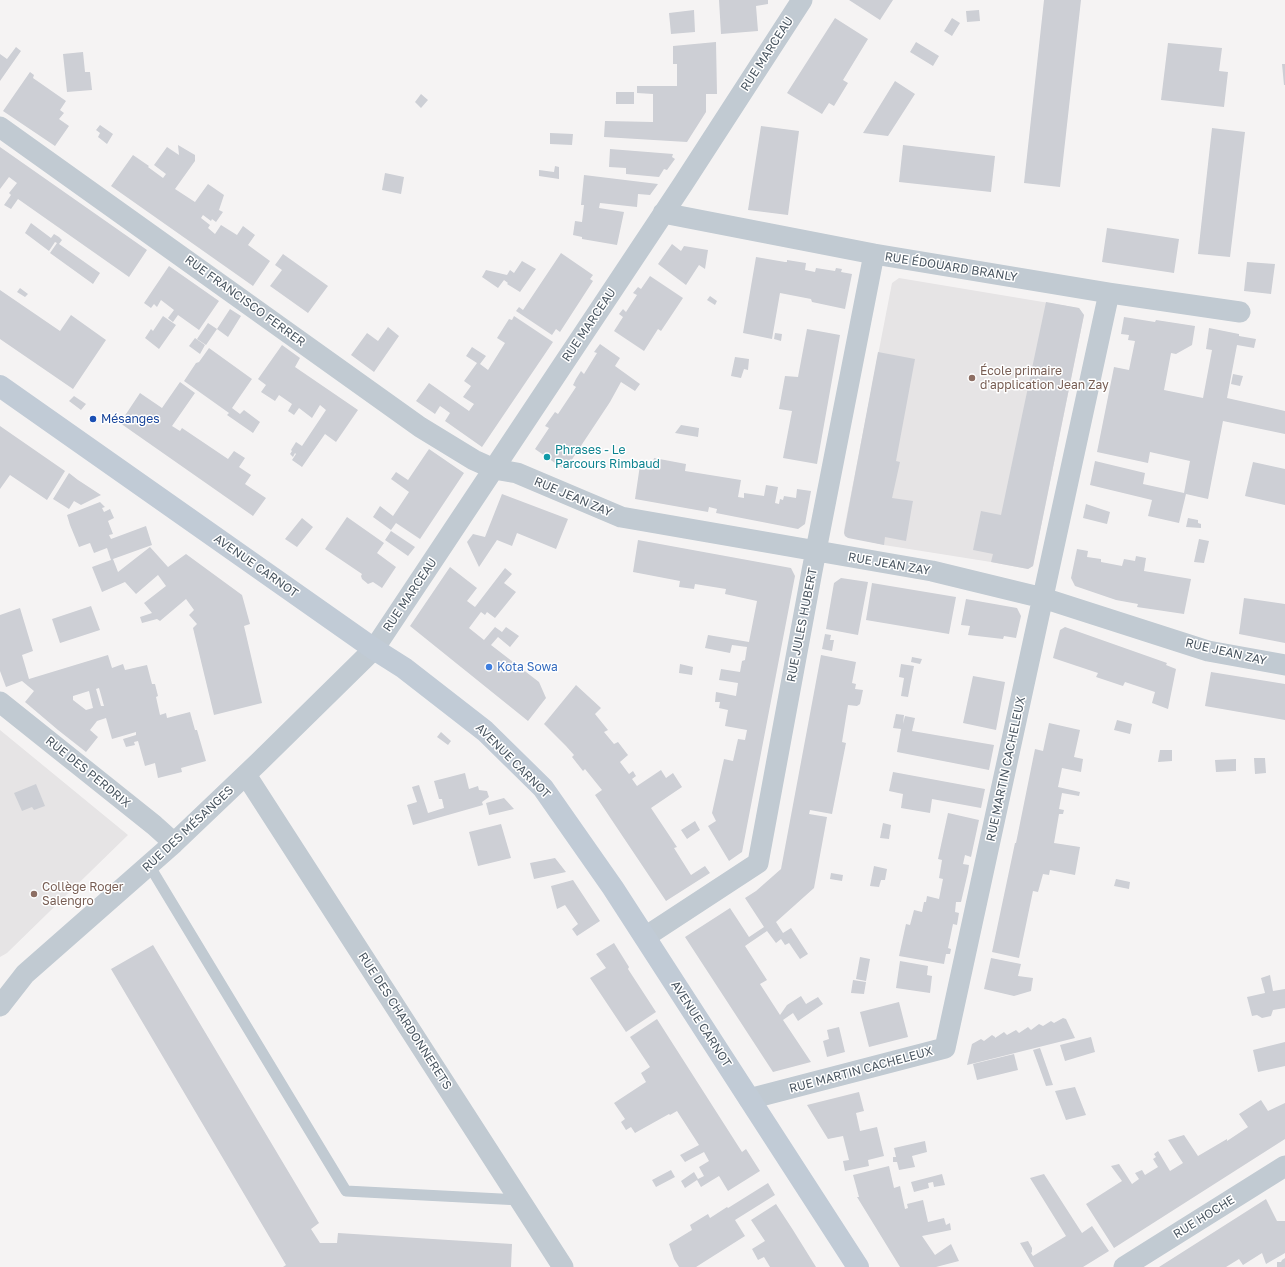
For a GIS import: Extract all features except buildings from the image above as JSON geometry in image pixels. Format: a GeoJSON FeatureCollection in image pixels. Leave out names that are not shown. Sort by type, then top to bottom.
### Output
{"type":"FeatureCollection","features":[{"type":"Feature","properties":{"kind":"main road","name":"AVENUE CARNOT"},"geometry":{"type":"LineString","coordinates":[[0,386],[404,668],[486,731],[543,788],[613,888],[858,1267]]}},
{"type":"Feature","properties":{"kind":"street","name":"RUE MARCEAU"},"geometry":{"type":"LineString","coordinates":[[374,648],[494,469],[802,0]]}},
{"type":"Feature","properties":{"kind":"street","name":"RUE FRANCISCO FERRER"},"geometry":{"type":"LineString","coordinates":[[0,127],[420,427],[474,460],[494,469]]}},
{"type":"Feature","properties":{"kind":"street","name":"RUE ÉDOUARD BRANLY"},"geometry":{"type":"LineString","coordinates":[[663,213],[874,254],[1109,293],[1240,312]]}},
{"type":"Feature","properties":{"kind":"street","name":"RUE JULES HUBERT"},"geometry":{"type":"LineString","coordinates":[[645,937],[758,863],[816,552],[874,254]]}},
{"type":"Feature","properties":{"kind":"street","name":"RUE MARTIN CACHELEUX"},"geometry":{"type":"LineString","coordinates":[[749,1099],[946,1048],[1109,293]]}},
{"type":"Feature","properties":{"kind":"street","name":"RUE JEAN ZAY"},"geometry":{"type":"LineString","coordinates":[[494,469],[517,473],[621,517],[932,571],[1043,598],[1208,651],[1285,665]]}},
{"type":"Feature","properties":{"kind":"street","name":"RUE DES MÉSANGES"},"geometry":{"type":"LineString","coordinates":[[0,1006],[25,974],[174,843],[246,775],[374,648]]}},
{"type":"Feature","properties":{"kind":"street","name":"RUE DES PERDRIX"},"geometry":{"type":"LineString","coordinates":[[0,702],[154,825],[174,843]]}},
{"type":"Feature","properties":{"kind":"street","name":"RUE DES CHARDONNERETS"},"geometry":{"type":"LineString","coordinates":[[246,775],[563,1267]]}},
{"type":"Feature","properties":{"kind":"street","name":"RUE HOCHE"},"geometry":{"type":"LineString","coordinates":[[1124,1267],[1285,1166]]}},
{"type":"Feature","properties":{"kind":"lane"},"geometry":{"type":"LineString","coordinates":[[149,865],[346,1191],[520,1200]]}},
{"type":"Feature","properties":{"kind":"shaded area","name":"École primaire d'application Jean Zay"},"geometry":{"type":"Polygon","coordinates":[[[899,278],[1079,308],[1084,315],[1033,566],[1028,569],[884,545],[845,536],[844,530],[892,283],[899,278]]]}},
{"type":"Feature","properties":{"kind":"shaded area","name":"Collège Roger Salengro"},"geometry":{"type":"Polygon","coordinates":[[[0,730],[128,835],[7,953],[0,957],[0,730]]]}},
{"type":"Feature","properties":{"kind":"place","name":"École primaire d'application Jean Zay"},"geometry":{"type":"Point","coordinates":[972,378]}},
{"type":"Feature","properties":{"kind":"place","name":"Mésanges"},"geometry":{"type":"Point","coordinates":[93,419]}},
{"type":"Feature","properties":{"kind":"place","name":"Phrases - Le Parcours Rimbaud"},"geometry":{"type":"Point","coordinates":[547,457]}},
{"type":"Feature","properties":{"kind":"place","name":"Kota Sowa"},"geometry":{"type":"Point","coordinates":[489,667]}},
{"type":"Feature","properties":{"kind":"place","name":"Collège Roger Salengro"},"geometry":{"type":"Point","coordinates":[34,894]}}]}
